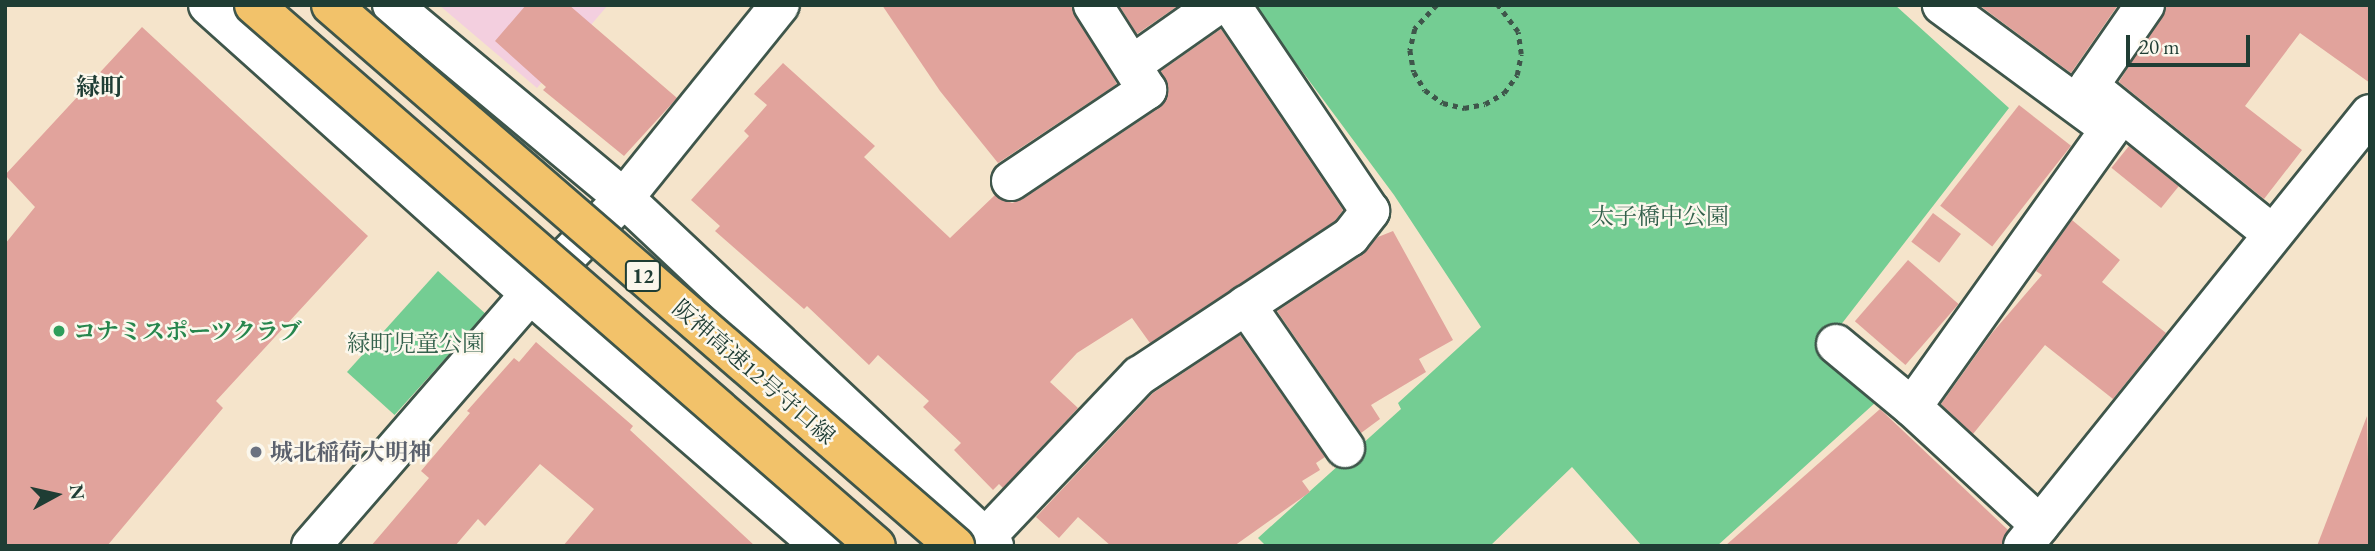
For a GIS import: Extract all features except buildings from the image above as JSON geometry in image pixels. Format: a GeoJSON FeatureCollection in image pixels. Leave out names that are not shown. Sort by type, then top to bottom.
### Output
{"type":"FeatureCollection","features":[{"type":"Feature","properties":{"kind":"highway"},"geometry":{"type":"LineString","coordinates":[[254,5],[876,546]]}},
{"type":"Feature","properties":{"kind":"highway","name":"阪神高速12号守口線"},"geometry":{"type":"LineString","coordinates":[[331,5],[978,543]]}},
{"type":"Feature","properties":{"kind":"street"},"geometry":{"type":"LineString","coordinates":[[208,5],[530,294],[821,546]]}},
{"type":"Feature","properties":{"kind":"street"},"geometry":{"type":"LineString","coordinates":[[392,5],[624,198],[978,543],[1139,376],[1350,237],[1370,211],[1231,5]]}},
{"type":"Feature","properties":{"kind":"street"},"geometry":{"type":"LineString","coordinates":[[311,546],[530,294],[624,198],[780,5]]}},
{"type":"Feature","properties":{"kind":"street"},"geometry":{"type":"LineString","coordinates":[[1011,181],[1147,90],[1133,64],[1093,5]]}},
{"type":"Feature","properties":{"kind":"street"},"geometry":{"type":"LineString","coordinates":[[1133,64],[1217,5]]}},
{"type":"Feature","properties":{"kind":"street"},"geometry":{"type":"LineString","coordinates":[[1942,5],[2116,120],[2272,233]]}},
{"type":"Feature","properties":{"kind":"street"},"geometry":{"type":"LineString","coordinates":[[2116,120],[2089,86],[2145,5]]}},
{"type":"Feature","properties":{"kind":"street"},"geometry":{"type":"LineString","coordinates":[[1836,344],[1912,407],[2032,535],[2370,114]]}},
{"type":"Feature","properties":{"kind":"street"},"geometry":{"type":"LineString","coordinates":[[1912,407],[2116,120]]}},
{"type":"Feature","properties":{"kind":"street"},"geometry":{"type":"LineString","coordinates":[[1246,305],[1345,449]]}},
{"type":"Feature","properties":{"kind":"path"},"geometry":{"type":"LineString","coordinates":[[1437,5],[1415,29],[1410,50],[1414,72],[1434,96],[1464,108],[1485,104],[1504,93],[1517,75],[1521,54],[1518,32],[1499,5]]}},
{"type":"Feature","properties":{"kind":"shaded area"},"geometry":{"type":"Polygon","coordinates":[[[439,5],[608,5],[537,88],[439,5]]]}},
{"type":"Feature","properties":{"kind":"green space","name":"太子橋中公園"},"geometry":{"type":"Polygon","coordinates":[[[1253,5],[1895,5],[2009,108],[1826,344],[1876,402],[1717,546],[1642,546],[1572,467],[1490,546],[1266,546],[1258,538],[1401,409],[1398,403],[1481,327],[1394,195],[1253,5]]]}},
{"type":"Feature","properties":{"kind":"green space","name":"緑町児童公園"},"geometry":{"type":"Polygon","coordinates":[[[438,271],[486,314],[395,415],[347,372],[438,271]]]}},
{"type":"Feature","properties":{"kind":"place","name":"コナミスポーツクラブ"},"geometry":{"type":"Point","coordinates":[59,331]}},
{"type":"Feature","properties":{"kind":"place","name":"城北稲荷大明神"},"geometry":{"type":"Point","coordinates":[256,452]}},
{"type":"Feature","properties":{"kind":"district","name":"緑町"},"geometry":{"type":"Point","coordinates":[100,87]}}]}
